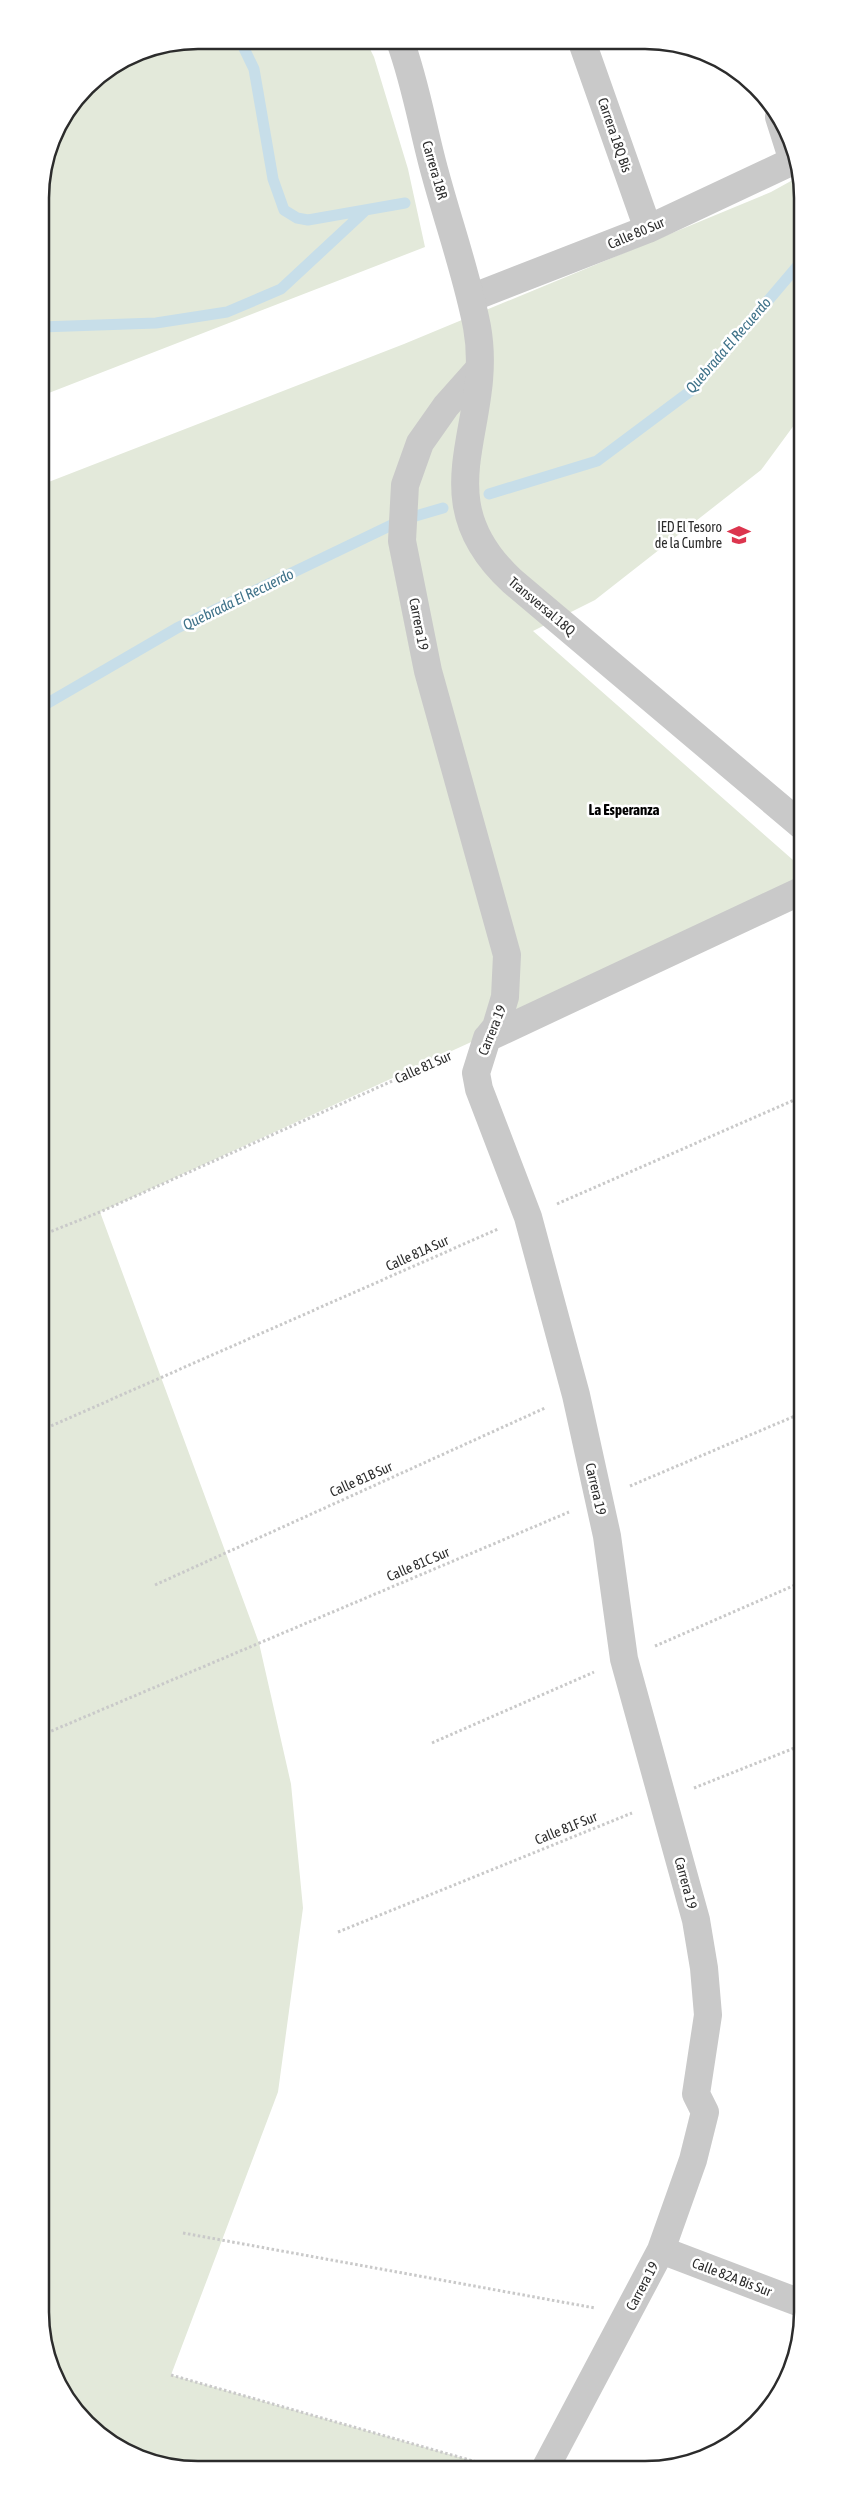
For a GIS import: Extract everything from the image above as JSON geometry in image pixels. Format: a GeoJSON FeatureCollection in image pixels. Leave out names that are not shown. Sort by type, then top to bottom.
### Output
{"type":"FeatureCollection","features":[{"type":"Feature","properties":{"kind":"street","name":"Carrera 18R"},"geometry":{"type":"LineString","coordinates":[[402,49],[471,298]]}},
{"type":"Feature","properties":{"kind":"street","name":"Carrera 18Q Bis"},"geometry":{"type":"LineString","coordinates":[[584,49],[648,229]]}},
{"type":"Feature","properties":{"kind":"street","name":"Calle 80 Sur"},"geometry":{"type":"LineString","coordinates":[[471,298],[648,229],[789,163]]}},
{"type":"Feature","properties":{"kind":"street","name":"Transversal 18Q"},"geometry":{"type":"LineString","coordinates":[[471,298],[477,329],[477,400],[465,464],[464,486],[466,507],[473,528],[496,566],[794,819]]}},
{"type":"Feature","properties":{"kind":"street","name":"Carrera 19"},"geometry":{"type":"LineString","coordinates":[[478,370],[446,406],[420,443],[405,485],[402,541],[428,671],[507,955],[505,997],[496,1026],[487,1038],[476,1073],[479,1089],[528,1216],[576,1395],[607,1536],[624,1659],[696,1920],[704,1968],[708,2016],[696,2094],[705,2112],[693,2160],[661,2250],[549,2461]]}},
{"type":"Feature","properties":{"kind":"street"},"geometry":{"type":"LineString","coordinates":[[487,1038],[794,894]]}},
{"type":"Feature","properties":{"kind":"street","name":"Calle 82A Bis Sur"},"geometry":{"type":"LineString","coordinates":[[661,2250],[794,2301]]}},
{"type":"Feature","properties":{"kind":"path","name":"Calle 81 Sur"},"geometry":{"type":"LineString","coordinates":[[49,1232],[100,1212],[487,1038]]}},
{"type":"Feature","properties":{"kind":"path","name":"Calle 81A Sur"},"geometry":{"type":"LineString","coordinates":[[49,1427],[794,1100]]}},
{"type":"Feature","properties":{"kind":"path","name":"Calle 81B Sur"},"geometry":{"type":"LineString","coordinates":[[155,1585],[576,1395]]}},
{"type":"Feature","properties":{"kind":"path","name":"Calle 81C Sur"},"geometry":{"type":"LineString","coordinates":[[49,1732],[794,1417]]}},
{"type":"Feature","properties":{"kind":"path","name":"Calle 81F Sur"},"geometry":{"type":"LineString","coordinates":[[338,1932],[794,1748]]}},
{"type":"Feature","properties":{"kind":"path"},"geometry":{"type":"LineString","coordinates":[[184,2233],[627,2314]]}},
{"type":"Feature","properties":{"kind":"path"},"geometry":{"type":"LineString","coordinates":[[171,2375],[473,2461]]}},
{"type":"Feature","properties":{"kind":"green space"},"geometry":{"type":"Polygon","coordinates":[[[198,49],[370,49],[408,169],[425,247],[49,393],[49,188],[54,159],[64,132],[74,115],[92,92],[123,69],[141,60],[178,50],[198,49]]]}},
{"type":"Feature","properties":{"kind":"green space"},"geometry":{"type":"Polygon","coordinates":[[[793,180],[794,425],[761,470],[595,600],[533,631],[794,861],[794,894],[100,1212],[259,1643],[291,1784],[303,1908],[278,2092],[171,2375],[473,2461],[198,2461],[178,2460],[150,2453],[132,2446],[115,2436],[92,2418],[69,2387],[60,2369],[50,2332],[49,482],[404,344],[771,192],[793,180]]]}},
{"type":"Feature","properties":{"kind":"waterway"},"geometry":{"type":"LineString","coordinates":[[244,49],[254,69],[273,179],[284,210],[297,218],[308,220],[405,203]]}},
{"type":"Feature","properties":{"kind":"waterway"},"geometry":{"type":"LineString","coordinates":[[49,327],[156,323],[227,312],[281,289],[366,210]]}},
{"type":"Feature","properties":{"kind":"waterway","name":"Quebrada El Recuerdo"},"geometry":{"type":"LineString","coordinates":[[489,494],[597,461],[692,390],[794,270]]}},
{"type":"Feature","properties":{"kind":"waterway","name":"Quebrada El Recuerdo"},"geometry":{"type":"LineString","coordinates":[[49,702],[177,628],[402,520],[443,508]]}},
{"type":"Feature","properties":{"kind":"place","name":"IED El Tesoro de la Cumbre"},"geometry":{"type":"Point","coordinates":[739,535]}},
{"type":"Feature","properties":{"kind":"district","name":"La Esperanza"},"geometry":{"type":"Point","coordinates":[624,809]}}]}
